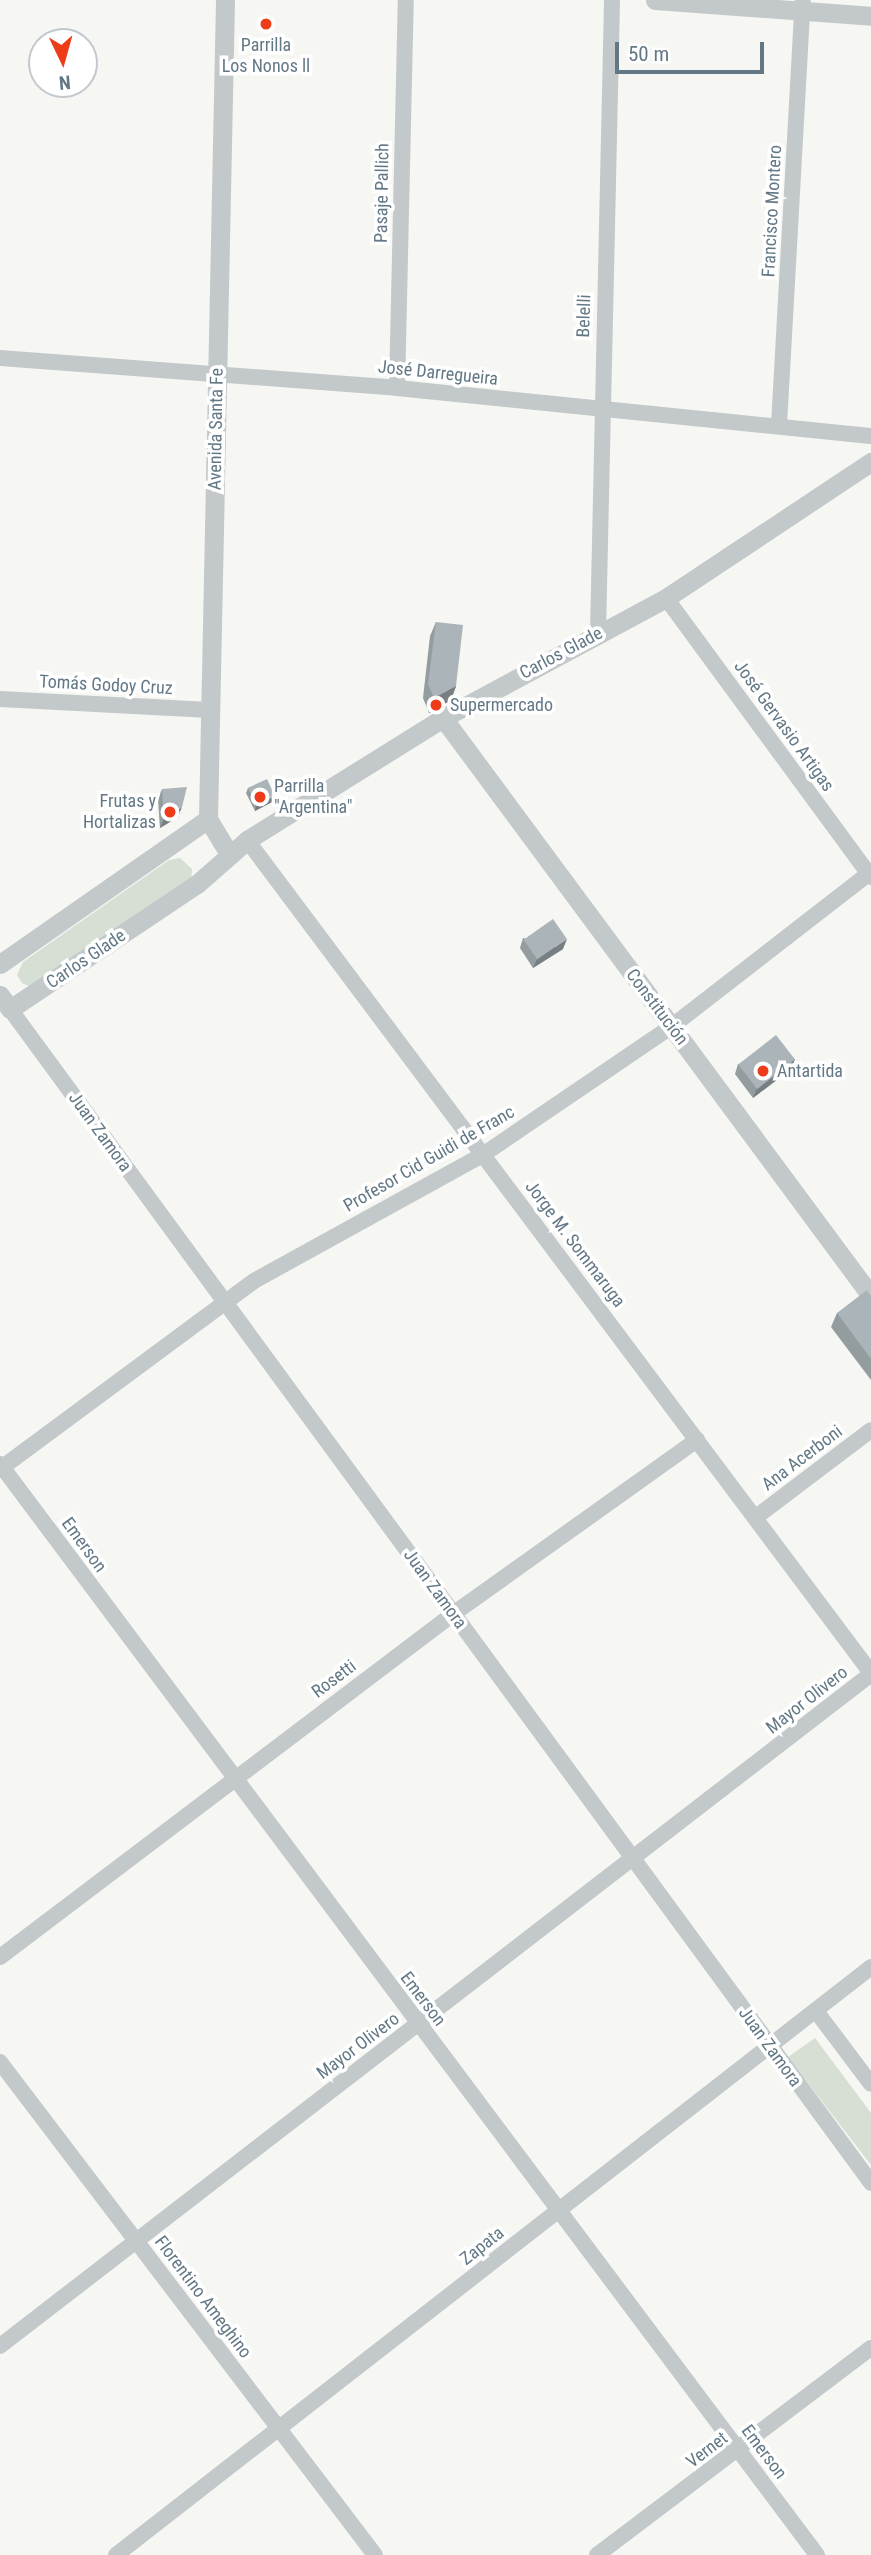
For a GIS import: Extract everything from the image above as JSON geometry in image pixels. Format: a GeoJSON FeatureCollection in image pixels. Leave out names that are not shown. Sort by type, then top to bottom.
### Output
{"type":"FeatureCollection","features":[{"type":"Feature","properties":{"kind":"street","name":"Avenida Santa Fe"},"geometry":{"type":"LineString","coordinates":[[208,819],[225,0]]}},
{"type":"Feature","properties":{"kind":"street","name":"Pasaje Pallich"},"geometry":{"type":"LineString","coordinates":[[397,387],[406,0]]}},
{"type":"Feature","properties":{"kind":"street","name":"Belelli"},"geometry":{"type":"LineString","coordinates":[[598,633],[612,0]]}},
{"type":"Feature","properties":{"kind":"street"},"geometry":{"type":"LineString","coordinates":[[655,0],[803,5],[871,16]]}},
{"type":"Feature","properties":{"kind":"street","name":"Francisco Montero"},"geometry":{"type":"LineString","coordinates":[[779,425],[803,5]]}},
{"type":"Feature","properties":{"kind":"street","name":"José Darregueira"},"geometry":{"type":"LineString","coordinates":[[0,358],[397,387],[871,436]]}},
{"type":"Feature","properties":{"kind":"street","name":"Carlos Glade"},"geometry":{"type":"LineString","coordinates":[[5,1002],[197,884],[228,852],[443,718],[666,598],[869,467]]}},
{"type":"Feature","properties":{"kind":"street","name":"José Gervasio Artigas"},"geometry":{"type":"LineString","coordinates":[[666,598],[870,874]]}},
{"type":"Feature","properties":{"kind":"street","name":"Tomás Godoy Cruz"},"geometry":{"type":"LineString","coordinates":[[0,699],[210,710]]}},
{"type":"Feature","properties":{"kind":"street","name":"Constitución"},"geometry":{"type":"LineString","coordinates":[[443,718],[871,1296]]}},
{"type":"Feature","properties":{"kind":"street"},"geometry":{"type":"LineString","coordinates":[[0,964],[208,819],[228,852]]}},
{"type":"Feature","properties":{"kind":"street","name":"Jorge M. Sommaruga"},"geometry":{"type":"LineString","coordinates":[[247,840],[871,1673]]}},
{"type":"Feature","properties":{"kind":"street","name":"Profesor Cid Guidi de Franc"},"geometry":{"type":"LineString","coordinates":[[1,1467],[224,1302],[278,1266],[484,1154],[671,1027],[870,874]]}},
{"type":"Feature","properties":{"kind":"street","name":"Juan Zamora"},"geometry":{"type":"LineString","coordinates":[[5,1002],[871,2183]]}},
{"type":"Feature","properties":{"kind":"street","name":"Ana Acerboni"},"geometry":{"type":"LineString","coordinates":[[756,1517],[871,1430]]}},
{"type":"Feature","properties":{"kind":"street","name":"Rosetti"},"geometry":{"type":"LineString","coordinates":[[0,1957],[453,1614],[697,1440]]}},
{"type":"Feature","properties":{"kind":"street","name":"Emerson"},"geometry":{"type":"LineString","coordinates":[[1,1467],[817,2555]]}},
{"type":"Feature","properties":{"kind":"street","name":"Mayor Olivero"},"geometry":{"type":"LineString","coordinates":[[0,2346],[135,2240],[634,1861],[871,1673]]}},
{"type":"Feature","properties":{"kind":"street","name":"Zapata"},"geometry":{"type":"LineString","coordinates":[[116,2555],[871,1968]]}},
{"type":"Feature","properties":{"kind":"street"},"geometry":{"type":"LineString","coordinates":[[816,2011],[871,2084]]}},
{"type":"Feature","properties":{"kind":"street","name":"Florentino Ameghino"},"geometry":{"type":"LineString","coordinates":[[0,2062],[375,2555]]}},
{"type":"Feature","properties":{"kind":"street","name":"Vernet"},"geometry":{"type":"LineString","coordinates":[[597,2555],[871,2348]]}},
{"type":"Feature","properties":{"kind":"shaded area"},"geometry":{"type":"Polygon","coordinates":[[[180,858],[192,869],[191,881],[31,987],[22,983],[17,975],[23,962],[169,860],[180,858]]]}},
{"type":"Feature","properties":{"kind":"shaded area"},"geometry":{"type":"Polygon","coordinates":[[[815,2038],[871,2113],[871,2165],[788,2057],[815,2038]]]}},
{"type":"Feature","properties":{"kind":"building"},"geometry":{"type":"Polygon","coordinates":[[[436,622],[463,625],[456,686],[434,698],[428,684],[436,622]]]}},
{"type":"Feature","properties":{"kind":"building","name":"Parrilla \"Argentina\""},"geometry":{"type":"Polygon","coordinates":[[[267,779],[275,796],[256,805],[248,788],[267,779]]]}},
{"type":"Feature","properties":{"kind":"building"},"geometry":{"type":"Polygon","coordinates":[[[187,787],[182,807],[164,819],[162,789],[187,787]]]}},
{"type":"Feature","properties":{"kind":"building"},"geometry":{"type":"Polygon","coordinates":[[[553,919],[567,939],[537,959],[524,940],[553,919]]]}},
{"type":"Feature","properties":{"kind":"building","name":"Antartida"},"geometry":{"type":"Polygon","coordinates":[[[776,1035],[795,1059],[757,1089],[738,1065],[776,1035]]]}},
{"type":"Feature","properties":{"kind":"building"},"geometry":{"type":"Polygon","coordinates":[[[867,1290],[871,1296],[871,1359],[837,1313],[867,1290]]]}},
{"type":"Feature","properties":{"kind":"place","name":"Parrilla Los Nonos ll"},"geometry":{"type":"Point","coordinates":[266,24]}},
{"type":"Feature","properties":{"kind":"place","name":"Supermercado"},"geometry":{"type":"Point","coordinates":[436,705]}},
{"type":"Feature","properties":{"kind":"place","name":"Parrilla \"Argentina\""},"geometry":{"type":"Point","coordinates":[260,797]}},
{"type":"Feature","properties":{"kind":"place","name":"Frutas y Hortalizas"},"geometry":{"type":"Point","coordinates":[170,812]}},
{"type":"Feature","properties":{"kind":"place","name":"Antartida"},"geometry":{"type":"Point","coordinates":[763,1071]}}]}
